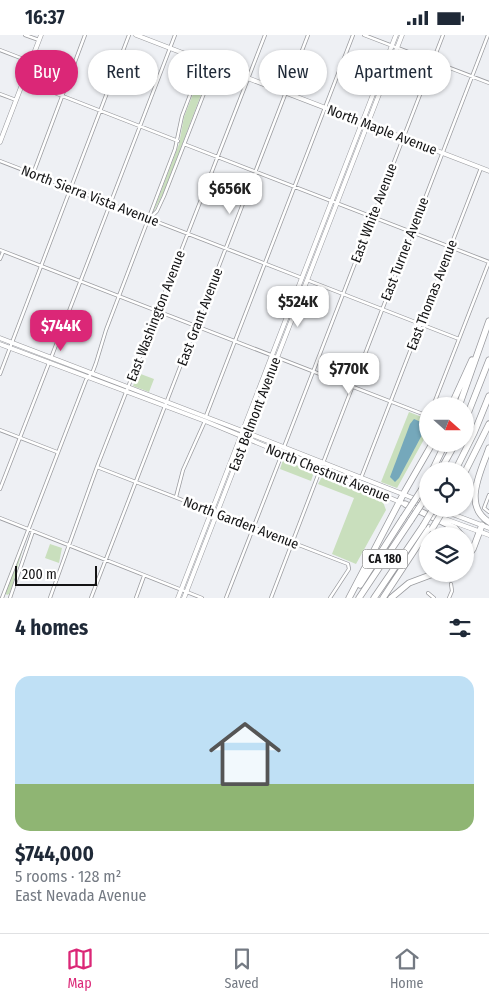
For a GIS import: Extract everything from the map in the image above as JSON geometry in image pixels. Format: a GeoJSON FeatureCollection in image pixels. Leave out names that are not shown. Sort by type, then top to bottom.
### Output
{"type":"FeatureCollection","features":[{"type":"Feature","properties":{"kind":"highway"},"geometry":{"type":"LineString","coordinates":[[455,397],[489,321]]}},
{"type":"Feature","properties":{"kind":"highway"},"geometry":{"type":"LineString","coordinates":[[462,397],[485,331]]}},
{"type":"Feature","properties":{"kind":"highway"},"geometry":{"type":"LineString","coordinates":[[474,398],[489,360]]}},
{"type":"Feature","properties":{"kind":"highway"},"geometry":{"type":"LineString","coordinates":[[460,462],[489,396]]}},
{"type":"Feature","properties":{"kind":"highway"},"geometry":{"type":"LineString","coordinates":[[470,462],[489,424]]}},
{"type":"Feature","properties":{"kind":"highway"},"geometry":{"type":"LineString","coordinates":[[489,448],[474,496],[478,512],[489,522]]}},
{"type":"Feature","properties":{"kind":"highway"},"geometry":{"type":"LineString","coordinates":[[350,598],[427,453]]}},
{"type":"Feature","properties":{"kind":"highway"},"geometry":{"type":"LineString","coordinates":[[350,598],[419,494]]}},
{"type":"Feature","properties":{"kind":"highway"},"geometry":{"type":"LineString","coordinates":[[402,503],[453,527]]}},
{"type":"Feature","properties":{"kind":"highway","name":"CA 180"},"geometry":{"type":"LineString","coordinates":[[359,598],[419,508]]}},
{"type":"Feature","properties":{"kind":"highway"},"geometry":{"type":"LineString","coordinates":[[474,546],[482,525]]}},
{"type":"Feature","properties":{"kind":"highway","name":"CA 180"},"geometry":{"type":"LineString","coordinates":[[374,598],[419,540]]}},
{"type":"Feature","properties":{"kind":"highway"},"geometry":{"type":"LineString","coordinates":[[383,598],[419,542]]}},
{"type":"Feature","properties":{"kind":"highway"},"geometry":{"type":"LineString","coordinates":[[391,598],[409,583],[419,579]]}},
{"type":"Feature","properties":{"kind":"main road"},"geometry":{"type":"LineString","coordinates":[[35,50],[41,35]]}},
{"type":"Feature","properties":{"kind":"main road","name":"North Maple Avenue"},"geometry":{"type":"LineString","coordinates":[[136,35],[173,50]]}},
{"type":"Feature","properties":{"kind":"main road","name":"East Belmont Avenue"},"geometry":{"type":"LineString","coordinates":[[245,432],[277,358],[307,280],[362,123],[396,35]]}},
{"type":"Feature","properties":{"kind":"main road","name":"East Belmont Avenue"},"geometry":{"type":"LineString","coordinates":[[178,598],[184,591],[302,278],[367,125],[402,35]]}},
{"type":"Feature","properties":{"kind":"main road"},"geometry":{"type":"LineString","coordinates":[[0,142],[18,95]]}},
{"type":"Feature","properties":{"kind":"main road","name":"North Maple Avenue"},"geometry":{"type":"LineString","coordinates":[[292,95],[489,171]]}},
{"type":"Feature","properties":{"kind":"main road","name":"North Chestnut Avenue"},"geometry":{"type":"LineString","coordinates":[[0,338],[11,345],[91,373],[128,390]]}},
{"type":"Feature","properties":{"kind":"main road","name":"North Chestnut Avenue"},"geometry":{"type":"LineString","coordinates":[[0,344],[11,345]]}},
{"type":"Feature","properties":{"kind":"main road","name":"North Chestnut Avenue"},"geometry":{"type":"LineString","coordinates":[[50,360],[87,377],[245,432],[419,501]]}},
{"type":"Feature","properties":{"kind":"main road","name":"North Chestnut Avenue"},"geometry":{"type":"LineString","coordinates":[[206,419],[243,438],[282,454],[402,503],[489,535]]}},
{"type":"Feature","properties":{"kind":"main road"},"geometry":{"type":"LineString","coordinates":[[282,454],[295,456],[316,464],[323,463]]}},
{"type":"Feature","properties":{"kind":"main road"},"geometry":{"type":"LineString","coordinates":[[462,517],[489,528]]}},
{"type":"Feature","properties":{"kind":"main road","name":"East Belmont Avenue"},"geometry":{"type":"LineString","coordinates":[[184,591],[184,598]]}},
{"type":"Feature","properties":{"kind":"street"},"geometry":{"type":"LineString","coordinates":[[25,35],[39,40]]}},
{"type":"Feature","properties":{"kind":"street"},"geometry":{"type":"LineString","coordinates":[[78,53],[85,35]]}},
{"type":"Feature","properties":{"kind":"street"},"geometry":{"type":"LineString","coordinates":[[0,374],[129,35]]}},
{"type":"Feature","properties":{"kind":"street"},"geometry":{"type":"LineString","coordinates":[[0,489],[175,35]]}},
{"type":"Feature","properties":{"kind":"street","name":"East Washington Avenue"},"geometry":{"type":"LineString","coordinates":[[249,75],[264,35]]}},
{"type":"Feature","properties":{"kind":"street","name":"East Grant Avenue"},"geometry":{"type":"LineString","coordinates":[[303,50],[308,35]]}},
{"type":"Feature","properties":{"kind":"street"},"geometry":{"type":"LineString","coordinates":[[176,497],[183,470],[206,419],[353,35]]}},
{"type":"Feature","properties":{"kind":"street"},"geometry":{"type":"LineString","coordinates":[[364,35],[404,50]]}},
{"type":"Feature","properties":{"kind":"street","name":"East White Avenue"},"geometry":{"type":"LineString","coordinates":[[436,50],[442,35]]}},
{"type":"Feature","properties":{"kind":"street","name":"East Turner Avenue"},"geometry":{"type":"LineString","coordinates":[[323,463],[488,35]]}},
{"type":"Feature","properties":{"kind":"street"},"geometry":{"type":"LineString","coordinates":[[0,50],[15,56]]}},
{"type":"Feature","properties":{"kind":"street"},"geometry":{"type":"LineString","coordinates":[[451,68],[489,83]]}},
{"type":"Feature","properties":{"kind":"street"},"geometry":{"type":"LineString","coordinates":[[0,94],[16,100]]}},
{"type":"Feature","properties":{"kind":"street"},"geometry":{"type":"LineString","coordinates":[[32,174],[62,95],[178,141]]}},
{"type":"Feature","properties":{"kind":"street"},"geometry":{"type":"LineString","coordinates":[[33,531],[9,598],[2,597],[87,377],[96,363],[106,330],[176,149],[182,116],[190,95]]}},
{"type":"Feature","properties":{"kind":"street"},"geometry":{"type":"LineString","coordinates":[[149,219],[157,211],[164,196],[203,95]]}},
{"type":"Feature","properties":{"kind":"street","name":"East Washington Avenue"},"geometry":{"type":"LineString","coordinates":[[50,598],[97,467],[241,95]]}},
{"type":"Feature","properties":{"kind":"street","name":"East Grant Avenue"},"geometry":{"type":"LineString","coordinates":[[91,598],[286,95]]}},
{"type":"Feature","properties":{"kind":"street","name":"East White Avenue"},"geometry":{"type":"LineString","coordinates":[[284,447],[419,95]]}},
{"type":"Feature","properties":{"kind":"street"},"geometry":{"type":"LineString","coordinates":[[184,144],[489,262],[436,397]]}},
{"type":"Feature","properties":{"kind":"street","name":"North Sierra Vista Avenue"},"geometry":{"type":"LineString","coordinates":[[0,161],[459,339]]}},
{"type":"Feature","properties":{"kind":"street","name":"East Thomas Avenue"},"geometry":{"type":"LineString","coordinates":[[361,478],[481,168]]}},
{"type":"Feature","properties":{"kind":"street"},"geometry":{"type":"LineString","coordinates":[[0,259],[1,251],[419,412]]}},
{"type":"Feature","properties":{"kind":"street"},"geometry":{"type":"LineString","coordinates":[[0,430],[57,452]]}},
{"type":"Feature","properties":{"kind":"street"},"geometry":{"type":"LineString","coordinates":[[226,598],[282,454]]}},
{"type":"Feature","properties":{"kind":"street","name":"North Garden Avenue"},"geometry":{"type":"LineString","coordinates":[[97,467],[349,565],[349,569],[330,598]]}},
{"type":"Feature","properties":{"kind":"street"},"geometry":{"type":"LineString","coordinates":[[271,598],[320,469]]}},
{"type":"Feature","properties":{"kind":"street"},"geometry":{"type":"LineString","coordinates":[[489,495],[484,508],[489,512]]}},
{"type":"Feature","properties":{"kind":"street"},"geometry":{"type":"LineString","coordinates":[[0,518],[202,598]]}},
{"type":"Feature","properties":{"kind":"street"},"geometry":{"type":"LineString","coordinates":[[136,598],[144,576]]}},
{"type":"Feature","properties":{"kind":"street"},"geometry":{"type":"LineString","coordinates":[[449,598],[452,591],[451,585]]}},
{"type":"Feature","properties":{"kind":"street"},"geometry":{"type":"LineString","coordinates":[[428,593],[434,598]]}},
{"type":"Feature","properties":{"kind":"green space"},"geometry":{"type":"Polygon","coordinates":[[[193,95],[201,95],[164,192],[152,215],[179,144],[184,117],[193,95]]]}},
{"type":"Feature","properties":{"kind":"green space"},"geometry":{"type":"Polygon","coordinates":[[[138,373],[154,379],[149,392],[133,386],[138,373]]]}},
{"type":"Feature","properties":{"kind":"green space"},"geometry":{"type":"Polygon","coordinates":[[[409,412],[419,416],[419,448],[397,488],[381,482],[409,412]]]}},
{"type":"Feature","properties":{"kind":"green space"},"geometry":{"type":"Polygon","coordinates":[[[283,460],[314,472],[311,481],[280,469],[283,460]]]}},
{"type":"Feature","properties":{"kind":"green space"},"geometry":{"type":"Polygon","coordinates":[[[323,475],[383,502],[386,510],[356,564],[332,554],[354,498],[318,484],[323,475]]]}},
{"type":"Feature","properties":{"kind":"green space"},"geometry":{"type":"Polygon","coordinates":[[[27,534],[12,587],[7,595],[5,593],[27,534]]]}},
{"type":"Feature","properties":{"kind":"green space"},"geometry":{"type":"Polygon","coordinates":[[[50,544],[62,548],[59,563],[45,558],[50,544]]]}},
{"type":"Feature","properties":{"kind":"water"},"geometry":{"type":"Polygon","coordinates":[[[414,419],[419,421],[419,440],[395,482],[390,477],[410,424],[414,419]]]}}]}
